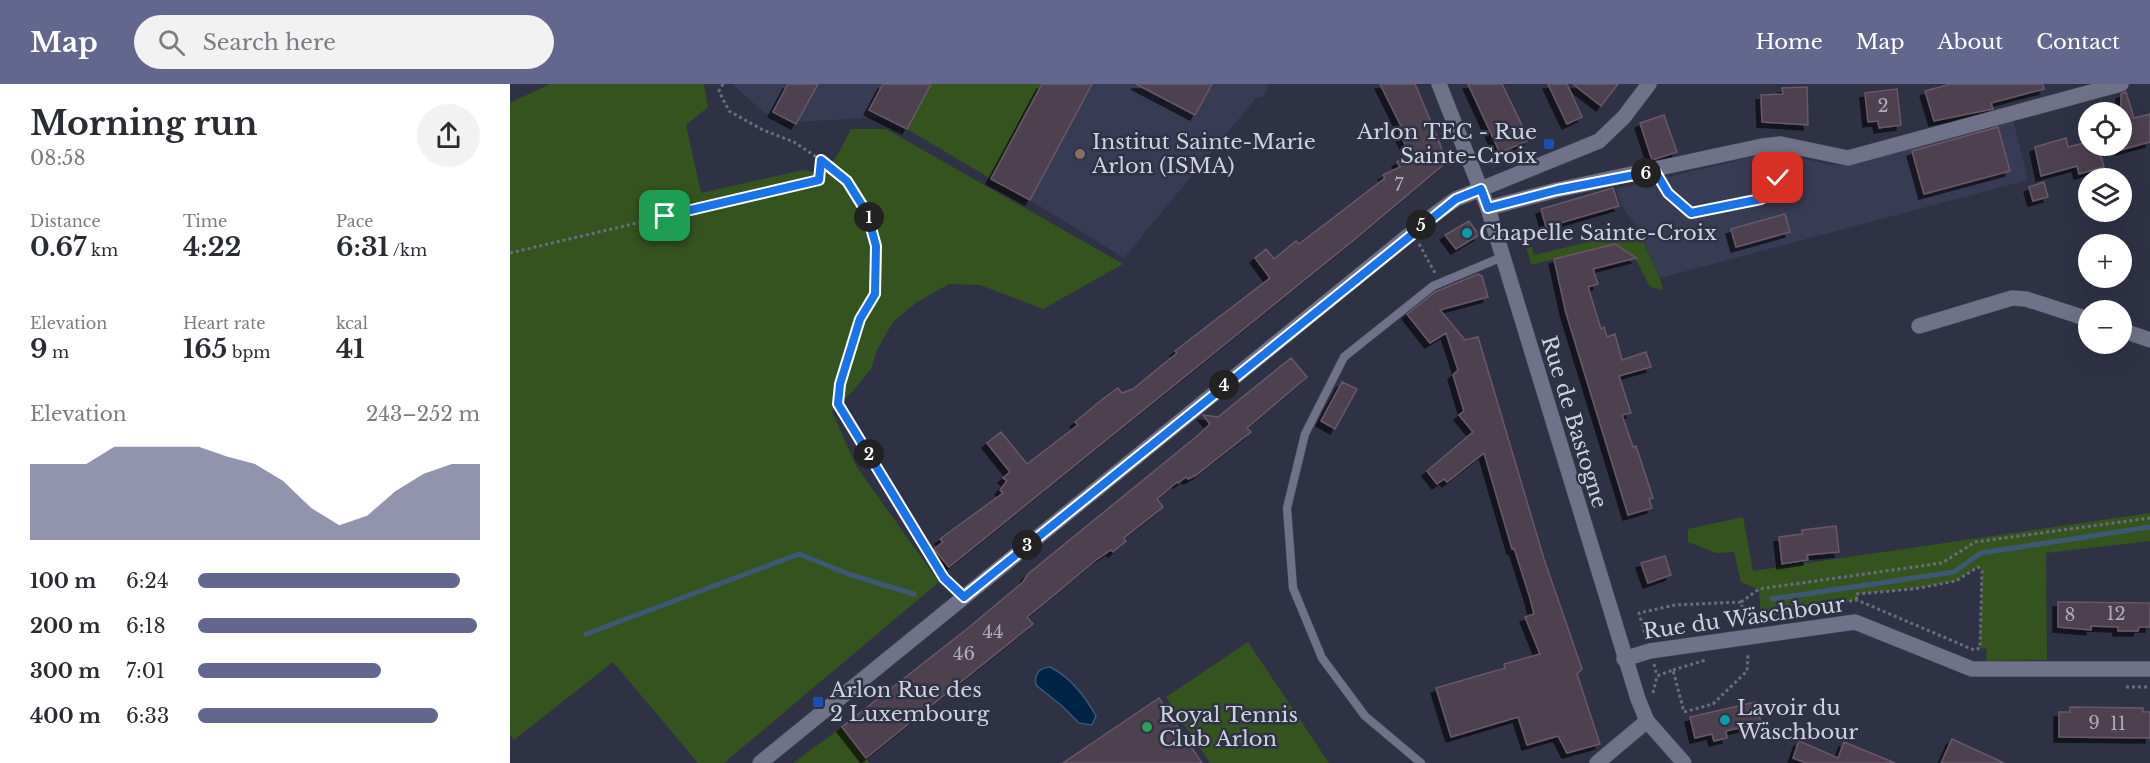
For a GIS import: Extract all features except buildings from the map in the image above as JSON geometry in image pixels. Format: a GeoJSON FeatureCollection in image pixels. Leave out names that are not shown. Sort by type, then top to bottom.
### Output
{"type":"FeatureCollection","features":[{"type":"Feature","properties":{"kind":"street","name":"Rue de Bastogne"},"geometry":{"type":"LineString","coordinates":[[1439,84],[1488,208],[1638,699],[1647,722],[1683,763]]}},
{"type":"Feature","properties":{"kind":"street"},"geometry":{"type":"LineString","coordinates":[[760,763],[1456,199],[1599,141],[1617,124],[1649,84]]}},
{"type":"Feature","properties":{"kind":"street"},"geometry":{"type":"LineString","coordinates":[[1488,208],[1557,190],[1781,144],[1848,158],[2121,84]]}},
{"type":"Feature","properties":{"kind":"street"},"geometry":{"type":"LineString","coordinates":[[1919,326],[2012,298],[2026,299],[2078,316]]}},
{"type":"Feature","properties":{"kind":"street"},"geometry":{"type":"LineString","coordinates":[[2132,334],[2150,340]]}},
{"type":"Feature","properties":{"kind":"street","name":"Rue du Wäschbour"},"geometry":{"type":"LineString","coordinates":[[1624,659],[1660,649],[1855,622],[1972,669],[2150,669]]}},
{"type":"Feature","properties":{"kind":"street"},"geometry":{"type":"LineString","coordinates":[[1597,763],[1647,722]]}},
{"type":"Feature","properties":{"kind":"lane"},"geometry":{"type":"LineString","coordinates":[[1655,171],[1668,193],[1691,213],[1761,199],[1772,193],[1778,178],[1781,144]]}},
{"type":"Feature","properties":{"kind":"lane"},"geometry":{"type":"LineString","coordinates":[[1421,763],[1365,716],[1322,658],[1293,588],[1287,508],[1305,434],[1344,357],[1441,283],[1502,257]]}},
{"type":"Feature","properties":{"kind":"path"},"geometry":{"type":"LineString","coordinates":[[723,84],[719,91],[729,111],[763,130],[794,142],[821,160],[847,181],[867,213],[876,246],[875,294],[860,319],[840,384],[838,404],[944,578],[964,597]]}},
{"type":"Feature","properties":{"kind":"path"},"geometry":{"type":"LineString","coordinates":[[510,253],[819,180],[821,160]]}},
{"type":"Feature","properties":{"kind":"path"},"geometry":{"type":"LineString","coordinates":[[1413,232],[1441,283]]}},
{"type":"Feature","properties":{"kind":"path"},"geometry":{"type":"LineString","coordinates":[[1741,602],[1759,589],[1942,563],[1975,543],[2150,518]]}},
{"type":"Feature","properties":{"kind":"path"},"geometry":{"type":"LineString","coordinates":[[1673,670],[1684,712],[1713,704],[1747,671],[1749,654],[1739,655]]}},
{"type":"Feature","properties":{"kind":"path"},"geometry":{"type":"LineString","coordinates":[[1638,699],[1654,693],[1657,676],[1709,660]]}},
{"type":"Feature","properties":{"kind":"shaded area","name":"Institut Sainte-Marie Arlon (ISMA)"},"geometry":{"type":"Polygon","coordinates":[[[732,84],[1269,84],[1264,96],[1256,98],[1124,258],[1030,200],[886,117],[776,123],[732,84]]]}},
{"type":"Feature","properties":{"kind":"shaded area"},"geometry":{"type":"Polygon","coordinates":[[[2013,120],[2028,180],[1660,278],[1638,228],[1622,206],[1616,189],[1766,154],[1792,156],[1831,165],[1849,165],[2013,120]]]}},
{"type":"Feature","properties":{"kind":"shaded area"},"geometry":{"type":"Polygon","coordinates":[[[1050,667],[1070,682],[1087,701],[1096,716],[1092,725],[1079,723],[1036,685],[1038,672],[1050,667]]]}},
{"type":"Feature","properties":{"kind":"green space"},"geometry":{"type":"Polygon","coordinates":[[[550,84],[704,84],[708,107],[686,125],[701,193],[803,170],[824,174],[851,129],[886,129],[1123,264],[1043,309],[980,285],[949,284],[917,302],[893,322],[877,350],[871,369],[832,411],[856,466],[939,582],[724,763],[698,763],[613,662],[514,740],[510,735],[510,103],[550,84]]]}},
{"type":"Feature","properties":{"kind":"green space"},"geometry":{"type":"Polygon","coordinates":[[[931,84],[1042,84],[991,179],[907,129],[931,84]]]}},
{"type":"Feature","properties":{"kind":"green space"},"geometry":{"type":"Polygon","coordinates":[[[1638,230],[1660,278],[1663,290],[1650,287],[1635,258],[1615,244],[1531,265],[1524,238],[1529,236],[1534,255],[1638,230]]]}},
{"type":"Feature","properties":{"kind":"green space"},"geometry":{"type":"Polygon","coordinates":[[[2150,513],[2150,541],[2046,553],[2047,660],[1986,661],[1987,649],[1980,648],[1982,571],[1978,567],[1956,581],[1914,589],[1857,594],[1857,600],[1761,616],[1759,590],[1741,582],[1734,552],[1716,553],[1688,542],[1688,529],[1743,517],[1753,571],[2150,513]]]}},
{"type":"Feature","properties":{"kind":"green space"},"geometry":{"type":"Polygon","coordinates":[[[1248,642],[1329,763],[1210,763],[1166,697],[1248,642]]]}},
{"type":"Feature","properties":{"kind":"green space"},"geometry":{"type":"Polygon","coordinates":[[[842,727],[870,763],[793,763],[842,727]]]}},
{"type":"Feature","properties":{"kind":"waterway"},"geometry":{"type":"LineString","coordinates":[[1772,599],[1954,572],[1981,553],[2150,527]]}},
{"type":"Feature","properties":{"kind":"waterway"},"geometry":{"type":"LineString","coordinates":[[586,634],[799,554],[851,575],[914,594]]}},
{"type":"Feature","properties":{"kind":"place","name":"Arlon TEC - Rue Sainte-Croix"},"geometry":{"type":"Point","coordinates":[1549,144]}},
{"type":"Feature","properties":{"kind":"place","name":"Institut Sainte-Marie Arlon (ISMA)"},"geometry":{"type":"Point","coordinates":[1080,154]}},
{"type":"Feature","properties":{"kind":"place","name":"Chapelle Sainte-Croix"},"geometry":{"type":"Point","coordinates":[1467,233]}},
{"type":"Feature","properties":{"kind":"place","name":"Arlon Rue des 2 Luxembourg"},"geometry":{"type":"Point","coordinates":[818,702]}},
{"type":"Feature","properties":{"kind":"place","name":"Lavoir du Wäschbour"},"geometry":{"type":"Point","coordinates":[1725,720]}},
{"type":"Feature","properties":{"kind":"place","name":"Royal Tennis Club Arlon"},"geometry":{"type":"Point","coordinates":[1147,727]}},
{"type":"Feature","properties":{"kind":"route"},"geometry":{"type":"LineString","coordinates":[[665,216],[819,180],[821,160],[847,181],[867,213],[876,246],[875,294],[860,319],[840,384],[838,404],[944,578],[964,597],[1456,199],[1481,189],[1488,208],[1557,190],[1655,171],[1668,193],[1691,213],[1761,199],[1772,193],[1778,178]]}}]}
